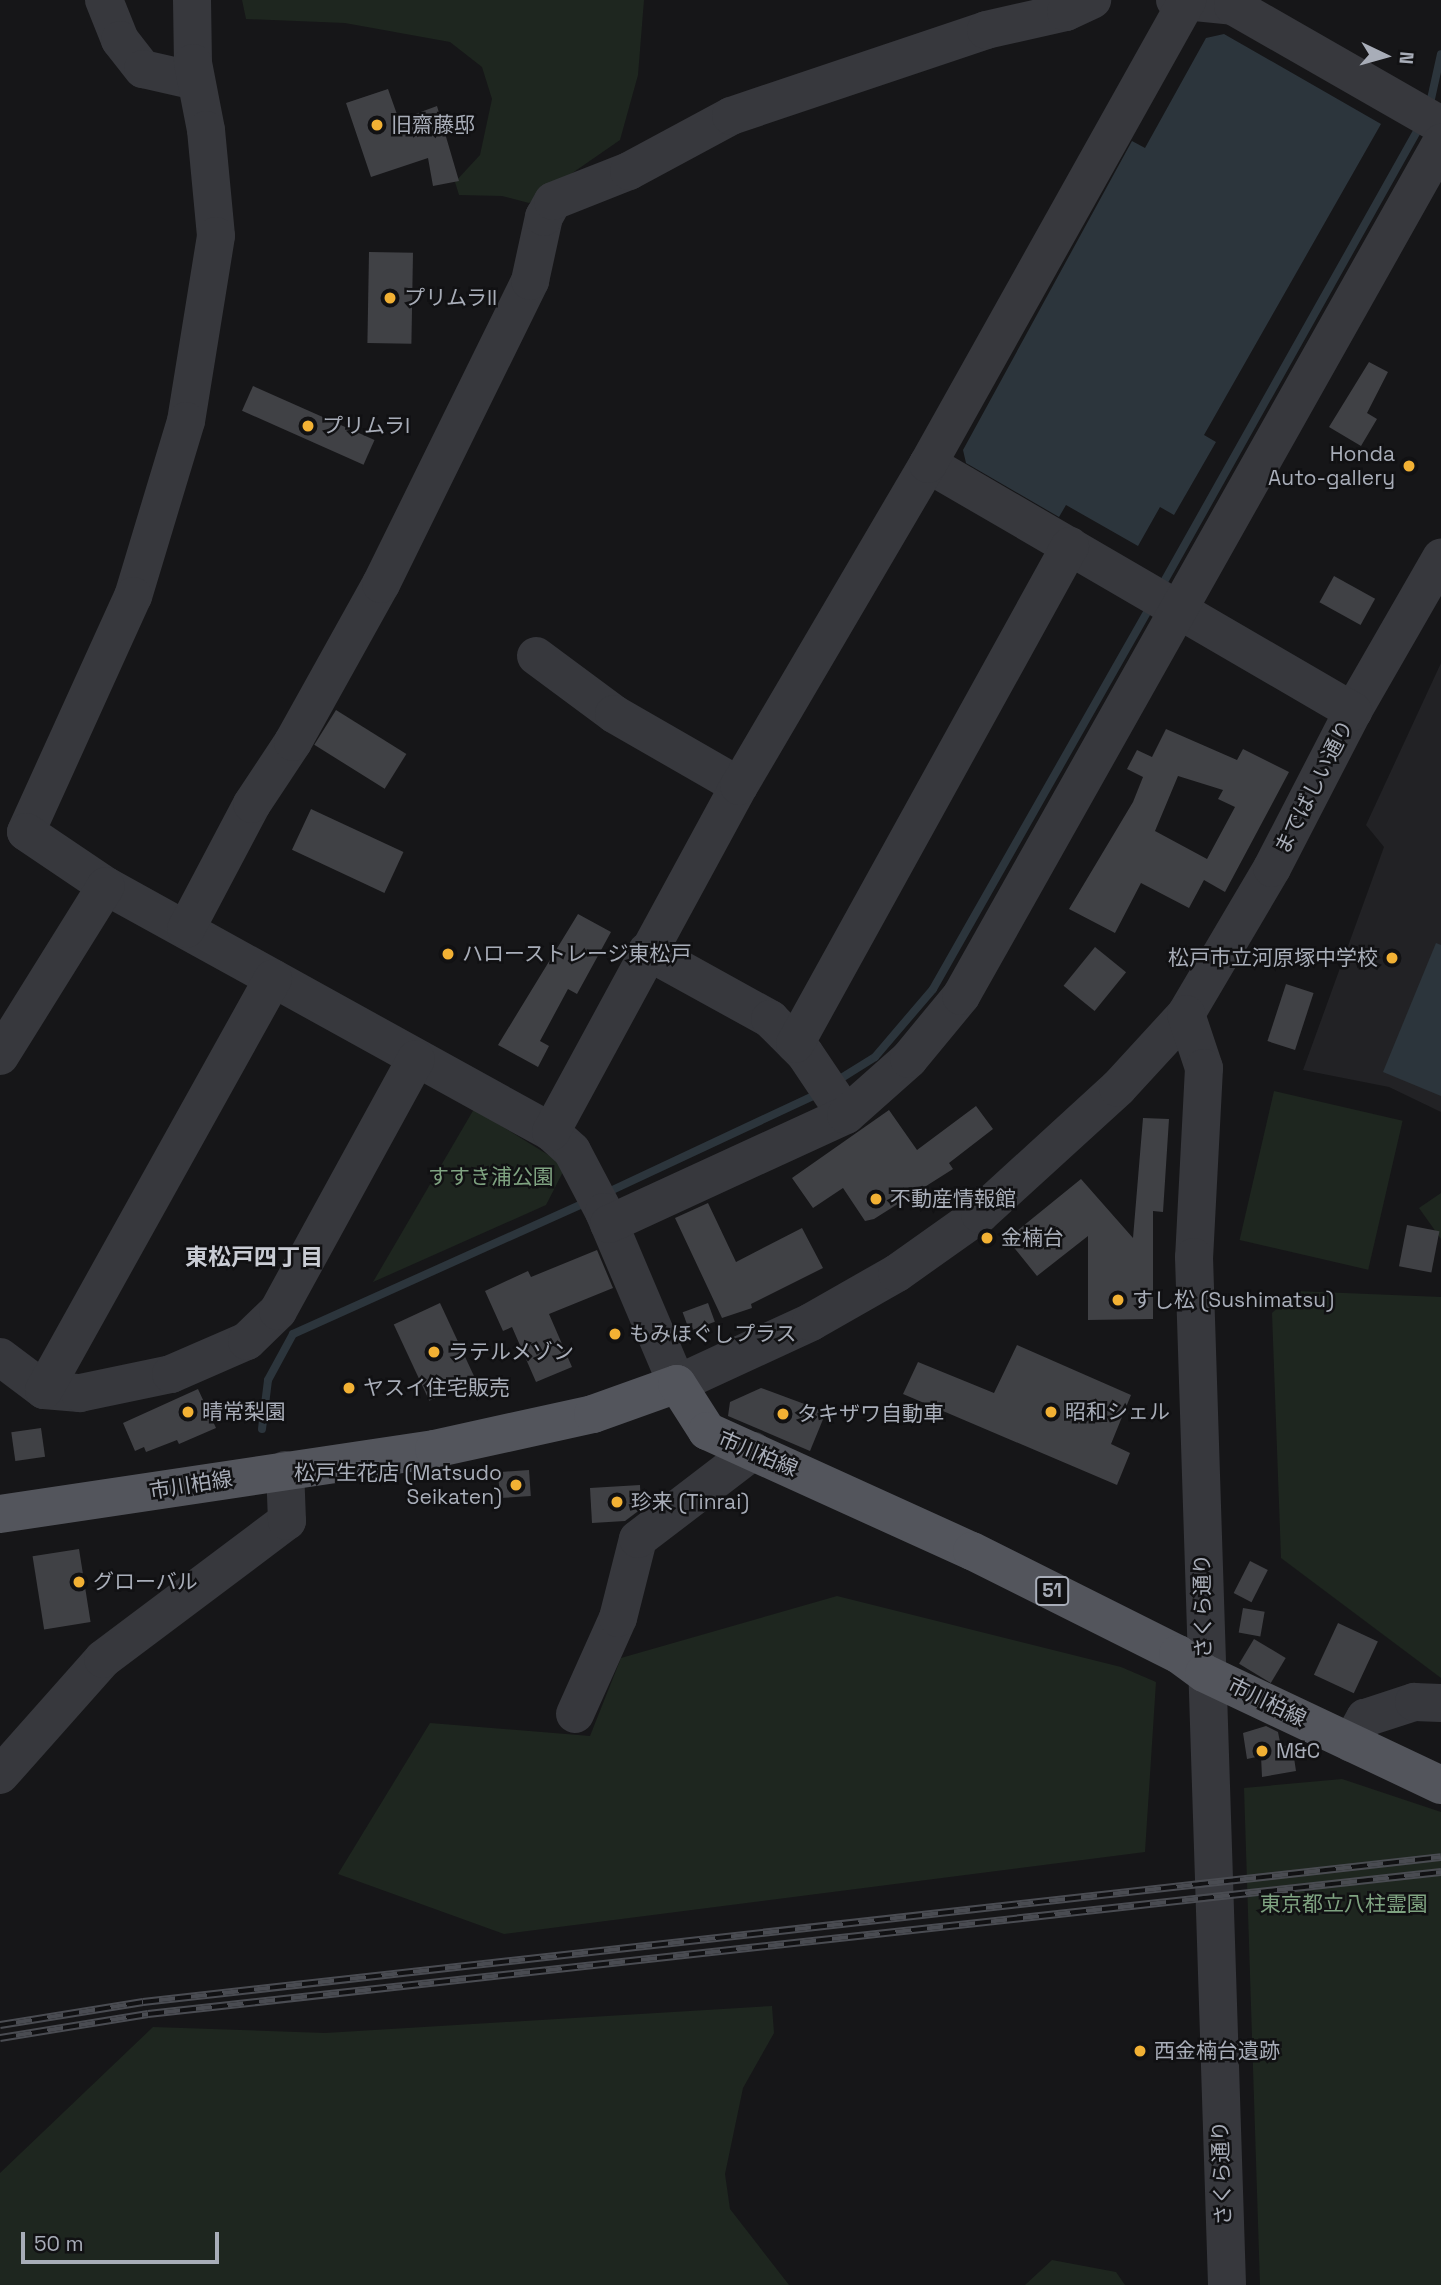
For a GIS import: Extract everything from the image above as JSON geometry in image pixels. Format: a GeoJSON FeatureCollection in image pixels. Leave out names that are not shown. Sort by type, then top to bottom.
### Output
{"type":"FeatureCollection","features":[{"type":"Feature","properties":{"kind":"main road","name":"市川柏線"},"geometry":{"type":"LineString","coordinates":[[0,1514],[434,1450],[593,1414],[677,1384],[707,1432],[971,1551],[1178,1654],[1204,1673],[1441,1785]]}},
{"type":"Feature","properties":{"kind":"street"},"geometry":{"type":"LineString","coordinates":[[104,0],[120,40],[143,69],[196,81]]}},
{"type":"Feature","properties":{"kind":"street"},"geometry":{"type":"LineString","coordinates":[[192,0],[196,81],[206,130],[216,236],[186,421],[133,596],[13,830],[106,886],[551,1132],[572,1151],[601,1208],[677,1384]]}},
{"type":"Feature","properties":{"kind":"street"},"geometry":{"type":"LineString","coordinates":[[186,929],[253,804],[293,742],[381,584],[530,281],[544,217],[553,201],[629,171],[731,116],[986,30],[1066,12],[1092,0]]}},
{"type":"Feature","properties":{"kind":"street"},"geometry":{"type":"LineString","coordinates":[[551,1132],[739,786],[928,464],[1181,1],[1233,6],[1432,124],[1161,602],[961,996],[909,1059],[601,1208]]}},
{"type":"Feature","properties":{"kind":"street"},"geometry":{"type":"LineString","coordinates":[[928,464],[1161,602],[1353,711]]}},
{"type":"Feature","properties":{"kind":"street"},"geometry":{"type":"LineString","coordinates":[[795,1044],[1070,546]]}},
{"type":"Feature","properties":{"kind":"street","name":"までばしい通り"},"geometry":{"type":"LineString","coordinates":[[677,1384],[811,1322],[897,1273],[980,1214],[1109,1096],[1186,1014],[1272,869],[1353,711],[1441,558]]}},
{"type":"Feature","properties":{"kind":"street"},"geometry":{"type":"LineString","coordinates":[[536,656],[614,714],[739,786]]}},
{"type":"Feature","properties":{"kind":"street"},"geometry":{"type":"LineString","coordinates":[[0,1056],[106,886]]}},
{"type":"Feature","properties":{"kind":"street"},"geometry":{"type":"LineString","coordinates":[[647,951],[770,1019],[795,1044],[834,1097]]}},
{"type":"Feature","properties":{"kind":"street"},"geometry":{"type":"LineString","coordinates":[[44,1390],[273,978]]}},
{"type":"Feature","properties":{"kind":"street","name":"さくら通り"},"geometry":{"type":"LineString","coordinates":[[1186,1014],[1203,1068],[1195,1258],[1204,1673],[1227,2285]]}},
{"type":"Feature","properties":{"kind":"street"},"geometry":{"type":"LineString","coordinates":[[0,1357],[44,1390],[80,1393],[171,1374],[247,1341],[278,1311],[415,1059]]}},
{"type":"Feature","properties":{"kind":"street"},"geometry":{"type":"LineString","coordinates":[[575,1714],[618,1618],[638,1539],[753,1451]]}},
{"type":"Feature","properties":{"kind":"street"},"geometry":{"type":"LineString","coordinates":[[0,1775],[103,1659],[287,1521],[285,1470]]}},
{"type":"Feature","properties":{"kind":"street"},"geometry":{"type":"LineString","coordinates":[[1351,1743],[1365,1718],[1414,1702],[1441,1703]]}},
{"type":"Feature","properties":{"kind":"shaded area"},"geometry":{"type":"Polygon","coordinates":[[[1224,34],[1381,124],[1204,435],[1216,442],[1174,515],[1160,507],[1138,546],[1066,505],[1059,517],[966,463],[963,450],[1132,141],[1145,148],[1206,38],[1224,34]]]}},
{"type":"Feature","properties":{"kind":"shaded area","name":"松戸市立河原塚中学校"},"geometry":{"type":"Polygon","coordinates":[[[1441,663],[1441,1112],[1389,1087],[1303,1070],[1384,847],[1366,825],[1441,663]]]}},
{"type":"Feature","properties":{"kind":"shaded area"},"geometry":{"type":"Polygon","coordinates":[[[1436,943],[1441,945],[1441,1096],[1383,1072],[1436,943]]]}},
{"type":"Feature","properties":{"kind":"green space"},"geometry":{"type":"Polygon","coordinates":[[[242,0],[644,0],[638,75],[620,140],[529,203],[502,196],[459,195],[455,182],[480,155],[492,99],[482,67],[450,42],[345,23],[246,19],[242,0]]]}},
{"type":"Feature","properties":{"kind":"green space"},"geometry":{"type":"Polygon","coordinates":[[[1274,1091],[1403,1121],[1368,1270],[1240,1240],[1274,1091]]]}},
{"type":"Feature","properties":{"kind":"green space","name":"すすき浦公園"},"geometry":{"type":"Polygon","coordinates":[[[474,1109],[566,1166],[546,1205],[373,1282],[474,1109]]]}},
{"type":"Feature","properties":{"kind":"green space"},"geometry":{"type":"Polygon","coordinates":[[[1441,1193],[1441,1239],[1419,1208],[1441,1193]]]}},
{"type":"Feature","properties":{"kind":"green space"},"geometry":{"type":"Polygon","coordinates":[[[1296,1291],[1441,1297],[1441,1678],[1281,1558],[1272,1313],[1296,1291]]]}},
{"type":"Feature","properties":{"kind":"green space"},"geometry":{"type":"Polygon","coordinates":[[[837,1596],[1121,1667],[1156,1682],[1145,1852],[504,1934],[338,1874],[430,1723],[590,1736],[621,1658],[837,1596]]]}},
{"type":"Feature","properties":{"kind":"green space","name":"東京都立八柱霊園"},"geometry":{"type":"Polygon","coordinates":[[[1342,1779],[1441,1812],[1441,2285],[1260,2285],[1244,1788],[1342,1779]]]}},
{"type":"Feature","properties":{"kind":"green space"},"geometry":{"type":"Polygon","coordinates":[[[772,2006],[774,2033],[743,2088],[725,2174],[730,2209],[789,2285],[0,2285],[0,2173],[153,2027],[325,2033],[772,2006]]]}},
{"type":"Feature","properties":{"kind":"green space"},"geometry":{"type":"Polygon","coordinates":[[[1052,2260],[1116,2272],[1125,2285],[1025,2285],[1052,2260]]]}},
{"type":"Feature","properties":{"kind":"building"},"geometry":{"type":"Polygon","coordinates":[[[388,89],[399,120],[437,106],[459,181],[433,186],[428,158],[371,177],[346,103],[388,89]]]}},
{"type":"Feature","properties":{"kind":"building","name":"プリムラII"},"geometry":{"type":"Polygon","coordinates":[[[369,252],[413,253],[411,344],[367,343],[369,252]]]}},
{"type":"Feature","properties":{"kind":"building"},"geometry":{"type":"Polygon","coordinates":[[[1369,362],[1388,372],[1367,413],[1377,419],[1361,446],[1329,427],[1369,362]]]}},
{"type":"Feature","properties":{"kind":"building","name":"プリムラI"},"geometry":{"type":"Polygon","coordinates":[[[253,386],[375,440],[364,465],[242,411],[253,386]]]}},
{"type":"Feature","properties":{"kind":"building"},"geometry":{"type":"Polygon","coordinates":[[[1334,576],[1375,599],[1361,625],[1319,602],[1334,576]]]}},
{"type":"Feature","properties":{"kind":"building"},"geometry":{"type":"Polygon","coordinates":[[[336,710],[406,754],[385,789],[314,745],[336,710]]]}},
{"type":"Feature","properties":{"kind":"building"},"geometry":{"type":"Polygon","coordinates":[[[1166,729],[1237,760],[1243,749],[1289,772],[1225,892],[1204,880],[1189,908],[1141,883],[1115,933],[1069,909],[1133,802],[1143,777],[1127,769],[1137,750],[1152,757],[1166,729]],[[1178,776],[1155,831],[1207,859],[1235,807],[1218,799],[1223,790],[1178,776]]]}},
{"type":"Feature","properties":{"kind":"building"},"geometry":{"type":"Polygon","coordinates":[[[311,809],[403,852],[384,893],[292,850],[311,809]]]}},
{"type":"Feature","properties":{"kind":"building"},"geometry":{"type":"Polygon","coordinates":[[[578,914],[611,932],[577,994],[568,989],[540,1041],[549,1046],[538,1067],[498,1045],[578,914]]]}},
{"type":"Feature","properties":{"kind":"building"},"geometry":{"type":"Polygon","coordinates":[[[1095,947],[1126,972],[1095,1011],[1064,986],[1095,947]]]}},
{"type":"Feature","properties":{"kind":"building"},"geometry":{"type":"Polygon","coordinates":[[[1286,984],[1314,993],[1295,1050],[1267,1041],[1286,984]]]}},
{"type":"Feature","properties":{"kind":"building"},"geometry":{"type":"Polygon","coordinates":[[[976,1106],[993,1129],[949,1163],[953,1169],[874,1219],[865,1221],[843,1188],[813,1208],[792,1178],[889,1110],[917,1150],[976,1106]]]}},
{"type":"Feature","properties":{"kind":"building"},"geometry":{"type":"Polygon","coordinates":[[[1143,1118],[1169,1119],[1163,1212],[1153,1211],[1153,1319],[1088,1320],[1088,1236],[1037,1276],[1007,1239],[1081,1179],[1133,1238],[1143,1118]]]}},
{"type":"Feature","properties":{"kind":"building"},"geometry":{"type":"Polygon","coordinates":[[[708,1203],[736,1262],[802,1228],[823,1268],[751,1304],[752,1308],[722,1318],[675,1218],[708,1203]]]}},
{"type":"Feature","properties":{"kind":"building"},"geometry":{"type":"Polygon","coordinates":[[[1407,1225],[1439,1231],[1431,1273],[1399,1266],[1407,1225]]]}},
{"type":"Feature","properties":{"kind":"building"},"geometry":{"type":"Polygon","coordinates":[[[597,1250],[613,1288],[549,1314],[572,1367],[536,1382],[512,1327],[503,1331],[485,1291],[528,1271],[531,1277],[597,1250]]]}},
{"type":"Feature","properties":{"kind":"building","name":"ラテルメゾン"},"geometry":{"type":"Polygon","coordinates":[[[440,1303],[475,1379],[429,1401],[394,1325],[440,1303]]]}},
{"type":"Feature","properties":{"kind":"building"},"geometry":{"type":"Polygon","coordinates":[[[708,1303],[715,1322],[689,1331],[683,1312],[708,1303]]]}},
{"type":"Feature","properties":{"kind":"building"},"geometry":{"type":"Polygon","coordinates":[[[1017,1345],[1131,1395],[1111,1444],[1130,1453],[1117,1485],[903,1394],[918,1362],[994,1393],[1017,1345]]]}},
{"type":"Feature","properties":{"kind":"building"},"geometry":{"type":"Polygon","coordinates":[[[761,1388],[826,1412],[810,1451],[728,1416],[730,1402],[761,1388]]]}},
{"type":"Feature","properties":{"kind":"building"},"geometry":{"type":"Polygon","coordinates":[[[198,1389],[216,1428],[179,1444],[177,1440],[146,1452],[144,1447],[135,1451],[123,1423],[198,1389]]]}},
{"type":"Feature","properties":{"kind":"building"},"geometry":{"type":"Polygon","coordinates":[[[41,1428],[45,1457],[15,1461],[11,1432],[41,1428]]]}},
{"type":"Feature","properties":{"kind":"building"},"geometry":{"type":"Polygon","coordinates":[[[529,1470],[531,1496],[500,1498],[498,1472],[529,1470]]]}},
{"type":"Feature","properties":{"kind":"building"},"geometry":{"type":"Polygon","coordinates":[[[640,1485],[641,1509],[625,1521],[592,1523],[590,1488],[640,1485]]]}},
{"type":"Feature","properties":{"kind":"building"},"geometry":{"type":"Polygon","coordinates":[[[79,1549],[91,1622],[44,1629],[33,1556],[79,1549]]]}},
{"type":"Feature","properties":{"kind":"building"},"geometry":{"type":"Polygon","coordinates":[[[1250,1561],[1268,1570],[1251,1602],[1234,1593],[1250,1561]]]}},
{"type":"Feature","properties":{"kind":"building"},"geometry":{"type":"Polygon","coordinates":[[[1243,1608],[1265,1612],[1260,1636],[1239,1633],[1243,1608]]]}},
{"type":"Feature","properties":{"kind":"building"},"geometry":{"type":"Polygon","coordinates":[[[1338,1623],[1378,1642],[1354,1693],[1314,1675],[1338,1623]]]}},
{"type":"Feature","properties":{"kind":"building"},"geometry":{"type":"Polygon","coordinates":[[[1254,1639],[1286,1658],[1271,1683],[1239,1664],[1254,1639]]]}},
{"type":"Feature","properties":{"kind":"building"},"geometry":{"type":"Polygon","coordinates":[[[1266,1726],[1278,1732],[1281,1747],[1292,1744],[1296,1771],[1262,1777],[1261,1756],[1247,1759],[1243,1733],[1266,1726]]]}},
{"type":"Feature","properties":{"kind":"waterway"},"geometry":{"type":"LineString","coordinates":[[1429,108],[1441,54]]}},
{"type":"Feature","properties":{"kind":"waterway"},"geometry":{"type":"LineString","coordinates":[[1161,587],[1420,126]]}},
{"type":"Feature","properties":{"kind":"waterway"},"geometry":{"type":"LineString","coordinates":[[835,1082],[875,1057],[933,989],[1151,605]]}},
{"type":"Feature","properties":{"kind":"waterway"},"geometry":{"type":"LineString","coordinates":[[606,1193],[819,1093]]}},
{"type":"Feature","properties":{"kind":"waterway"},"geometry":{"type":"LineString","coordinates":[[262,1429],[268,1380],[293,1334],[587,1202]]}},
{"type":"Feature","properties":{"kind":"railway"},"geometry":{"type":"LineString","coordinates":[[0,2025],[143,2002],[1441,1857]]}},
{"type":"Feature","properties":{"kind":"railway"},"geometry":{"type":"LineString","coordinates":[[0,2038],[148,2014],[1441,1872]]}},
{"type":"Feature","properties":{"kind":"place","name":"旧齋藤邸"},"geometry":{"type":"Point","coordinates":[377,125]}},
{"type":"Feature","properties":{"kind":"place","name":"プリムラII"},"geometry":{"type":"Point","coordinates":[390,298]}},
{"type":"Feature","properties":{"kind":"place","name":"プリムラI"},"geometry":{"type":"Point","coordinates":[308,426]}},
{"type":"Feature","properties":{"kind":"place","name":"Honda Auto-gallery"},"geometry":{"type":"Point","coordinates":[1409,466]}},
{"type":"Feature","properties":{"kind":"place","name":"ハローストレージ東松戸"},"geometry":{"type":"Point","coordinates":[448,954]}},
{"type":"Feature","properties":{"kind":"place","name":"松戸市立河原塚中学校"},"geometry":{"type":"Point","coordinates":[1392,958]}},
{"type":"Feature","properties":{"kind":"place","name":"不動産情報館"},"geometry":{"type":"Point","coordinates":[876,1199]}},
{"type":"Feature","properties":{"kind":"place","name":"金楠台"},"geometry":{"type":"Point","coordinates":[987,1238]}},
{"type":"Feature","properties":{"kind":"place","name":"すし松 (Sushimatsu)"},"geometry":{"type":"Point","coordinates":[1118,1300]}},
{"type":"Feature","properties":{"kind":"place","name":"もみほぐしプラス"},"geometry":{"type":"Point","coordinates":[615,1334]}},
{"type":"Feature","properties":{"kind":"place","name":"ラテルメゾン"},"geometry":{"type":"Point","coordinates":[434,1352]}},
{"type":"Feature","properties":{"kind":"place","name":"ヤスイ住宅販売"},"geometry":{"type":"Point","coordinates":[349,1388]}},
{"type":"Feature","properties":{"kind":"place","name":"晴常梨園"},"geometry":{"type":"Point","coordinates":[188,1412]}},
{"type":"Feature","properties":{"kind":"place","name":"昭和シェル"},"geometry":{"type":"Point","coordinates":[1051,1412]}},
{"type":"Feature","properties":{"kind":"place","name":"タキザワ自動車"},"geometry":{"type":"Point","coordinates":[783,1414]}},
{"type":"Feature","properties":{"kind":"place","name":"松戸生花店 (Matsudo Seikaten)"},"geometry":{"type":"Point","coordinates":[516,1485]}},
{"type":"Feature","properties":{"kind":"place","name":"珍来 (Tinrai)"},"geometry":{"type":"Point","coordinates":[617,1502]}},
{"type":"Feature","properties":{"kind":"place","name":"グローバル"},"geometry":{"type":"Point","coordinates":[79,1582]}},
{"type":"Feature","properties":{"kind":"place","name":"M&C"},"geometry":{"type":"Point","coordinates":[1262,1751]}},
{"type":"Feature","properties":{"kind":"place","name":"西金楠台遺跡"},"geometry":{"type":"Point","coordinates":[1140,2051]}},
{"type":"Feature","properties":{"kind":"district","name":"東松戸四丁目"},"geometry":{"type":"Point","coordinates":[254,1257]}}]}
